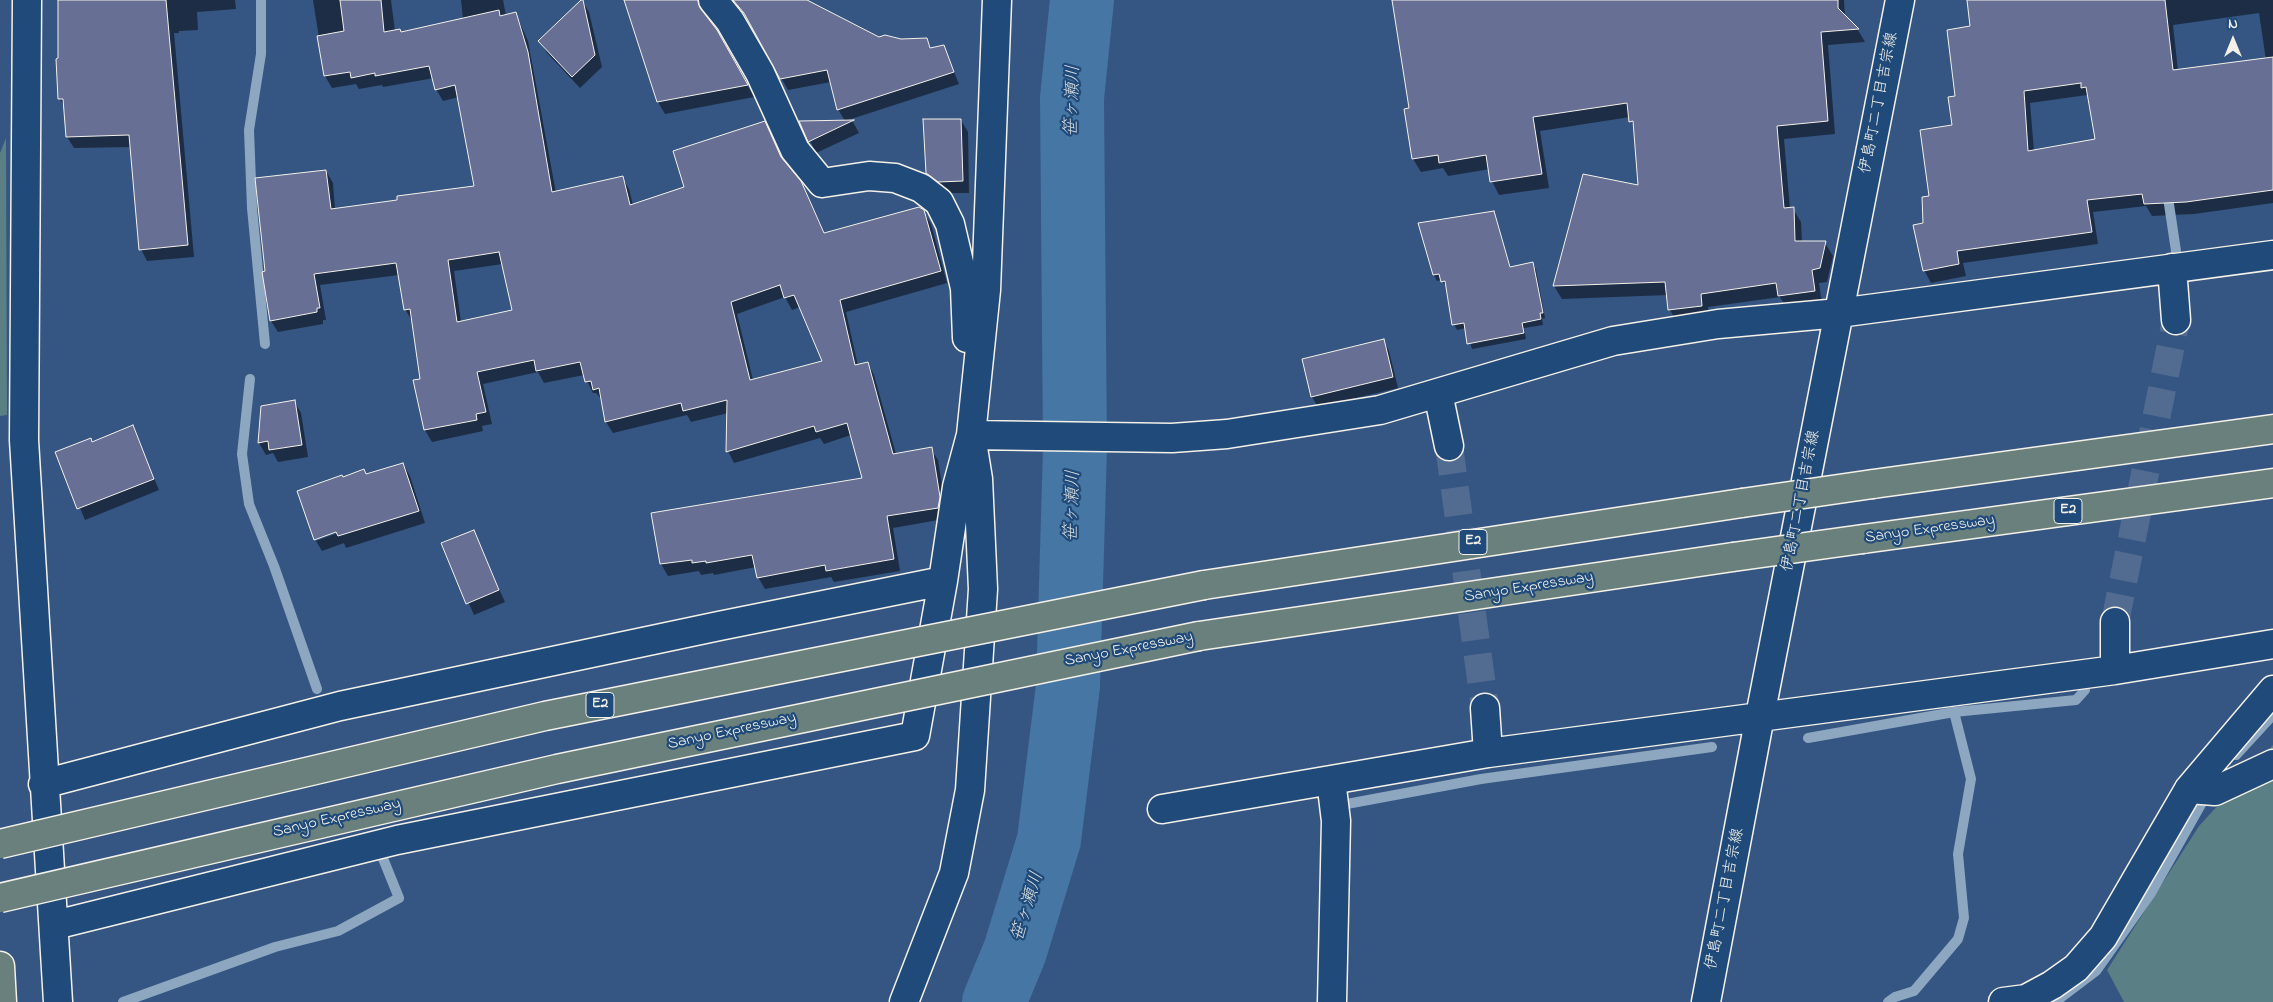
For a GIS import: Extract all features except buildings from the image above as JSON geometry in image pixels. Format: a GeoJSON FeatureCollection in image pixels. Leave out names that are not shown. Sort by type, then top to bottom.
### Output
{"type":"FeatureCollection","features":[{"type":"Feature","properties":{"kind":"highway","name":"E2"},"geometry":{"type":"LineString","coordinates":[[0,844],[544,716],[1204,585],[1873,484],[2273,430]]}},
{"type":"Feature","properties":{"kind":"highway","name":"Sanyo Expressway"},"geometry":{"type":"LineString","coordinates":[[0,898],[557,768],[1199,636],[1733,557],[2273,483]]}},
{"type":"Feature","properties":{"kind":"highway"},"geometry":{"type":"LineString","coordinates":[[0,966],[2,1002]]}},
{"type":"Feature","properties":{"kind":"street"},"geometry":{"type":"LineString","coordinates":[[27,0],[24,440],[43,784],[55,925],[58,1002]]}},
{"type":"Feature","properties":{"kind":"street"},"geometry":{"type":"LineString","coordinates":[[55,925],[396,840],[915,736],[958,487],[982,435],[965,288],[950,224],[939,202],[921,188],[895,178],[869,176],[822,183],[795,150],[760,73],[730,20],[713,0]]}},
{"type":"Feature","properties":{"kind":"street"},"geometry":{"type":"LineString","coordinates":[[904,1002],[954,873],[970,790],[983,589],[978,479],[982,435],[997,0]]}},
{"type":"Feature","properties":{"kind":"street","name":"伊島町二丁目吉宗線"},"geometry":{"type":"LineString","coordinates":[[1706,1002],[1900,0]]}},
{"type":"Feature","properties":{"kind":"street"},"geometry":{"type":"LineString","coordinates":[[982,435],[1172,438],[1227,434],[1380,410],[1612,341],[1718,324],[1839,313],[2273,255]]}},
{"type":"Feature","properties":{"kind":"street"},"geometry":{"type":"LineString","coordinates":[[2172,268],[2176,320]]}},
{"type":"Feature","properties":{"kind":"street"},"geometry":{"type":"LineString","coordinates":[[1438,393],[1448,446]]}},
{"type":"Feature","properties":{"kind":"street"},"geometry":{"type":"LineString","coordinates":[[43,784],[340,706],[943,581]]}},
{"type":"Feature","properties":{"kind":"street"},"geometry":{"type":"LineString","coordinates":[[2115,622],[2115,670]]}},
{"type":"Feature","properties":{"kind":"street"},"geometry":{"type":"LineString","coordinates":[[1162,809],[1333,797],[1488,753],[2115,670],[2273,644]]}},
{"type":"Feature","properties":{"kind":"street"},"geometry":{"type":"LineString","coordinates":[[2003,1002],[2026,999],[2052,985],[2076,968],[2103,937],[2201,790],[2273,690]]}},
{"type":"Feature","properties":{"kind":"street"},"geometry":{"type":"LineString","coordinates":[[1485,708],[1488,753]]}},
{"type":"Feature","properties":{"kind":"street"},"geometry":{"type":"LineString","coordinates":[[2201,790],[2273,764]]}},
{"type":"Feature","properties":{"kind":"street"},"geometry":{"type":"LineString","coordinates":[[1332,1002],[1333,797]]}},
{"type":"Feature","properties":{"kind":"green space"},"geometry":{"type":"Polygon","coordinates":[[[6,138],[7,415],[0,416],[0,153],[6,138]]]}},
{"type":"Feature","properties":{"kind":"green space"},"geometry":{"type":"Polygon","coordinates":[[[2273,745],[2273,1002],[2124,1002],[2107,970],[2199,826],[2273,745]]]}},
{"type":"Feature","properties":{"kind":"waterway"},"geometry":{"type":"LineString","coordinates":[[261,0],[261,54],[249,130],[252,208],[265,344]]}},
{"type":"Feature","properties":{"kind":"waterway","name":"笹ヶ瀬川"},"geometry":{"type":"LineString","coordinates":[[994,1002],[1015,951],[1049,840],[1068,686],[1075,448],[1072,98],[1082,0]]}},
{"type":"Feature","properties":{"kind":"waterway"},"geometry":{"type":"LineString","coordinates":[[2167,191],[2176,251]]}},
{"type":"Feature","properties":{"kind":"waterway"},"geometry":{"type":"LineString","coordinates":[[250,379],[242,454],[249,504],[274,566],[317,689]]}},
{"type":"Feature","properties":{"kind":"waterway"},"geometry":{"type":"LineString","coordinates":[[1808,738],[1954,712],[2076,700],[2085,690]]}},
{"type":"Feature","properties":{"kind":"waterway"},"geometry":{"type":"LineString","coordinates":[[1888,1002],[1895,997],[1914,991],[1958,939],[1964,918],[1958,854],[1971,779],[1954,712]]}},
{"type":"Feature","properties":{"kind":"waterway"},"geometry":{"type":"LineString","coordinates":[[2236,755],[2273,715]]}},
{"type":"Feature","properties":{"kind":"waterway"},"geometry":{"type":"LineString","coordinates":[[1336,806],[1481,779],[1712,747]]}},
{"type":"Feature","properties":{"kind":"waterway"},"geometry":{"type":"LineString","coordinates":[[2055,1002],[2096,971],[2151,893],[2208,792]]}},
{"type":"Feature","properties":{"kind":"waterway"},"geometry":{"type":"LineString","coordinates":[[123,1002],[275,947],[338,931],[399,898],[382,856]]}},
{"type":"Feature","properties":{"kind":"tunnel"},"geometry":{"type":"LineString","coordinates":[[2115,622],[2176,320]]}},
{"type":"Feature","properties":{"kind":"tunnel"},"geometry":{"type":"LineString","coordinates":[[1449,446],[1485,708]]}}]}
